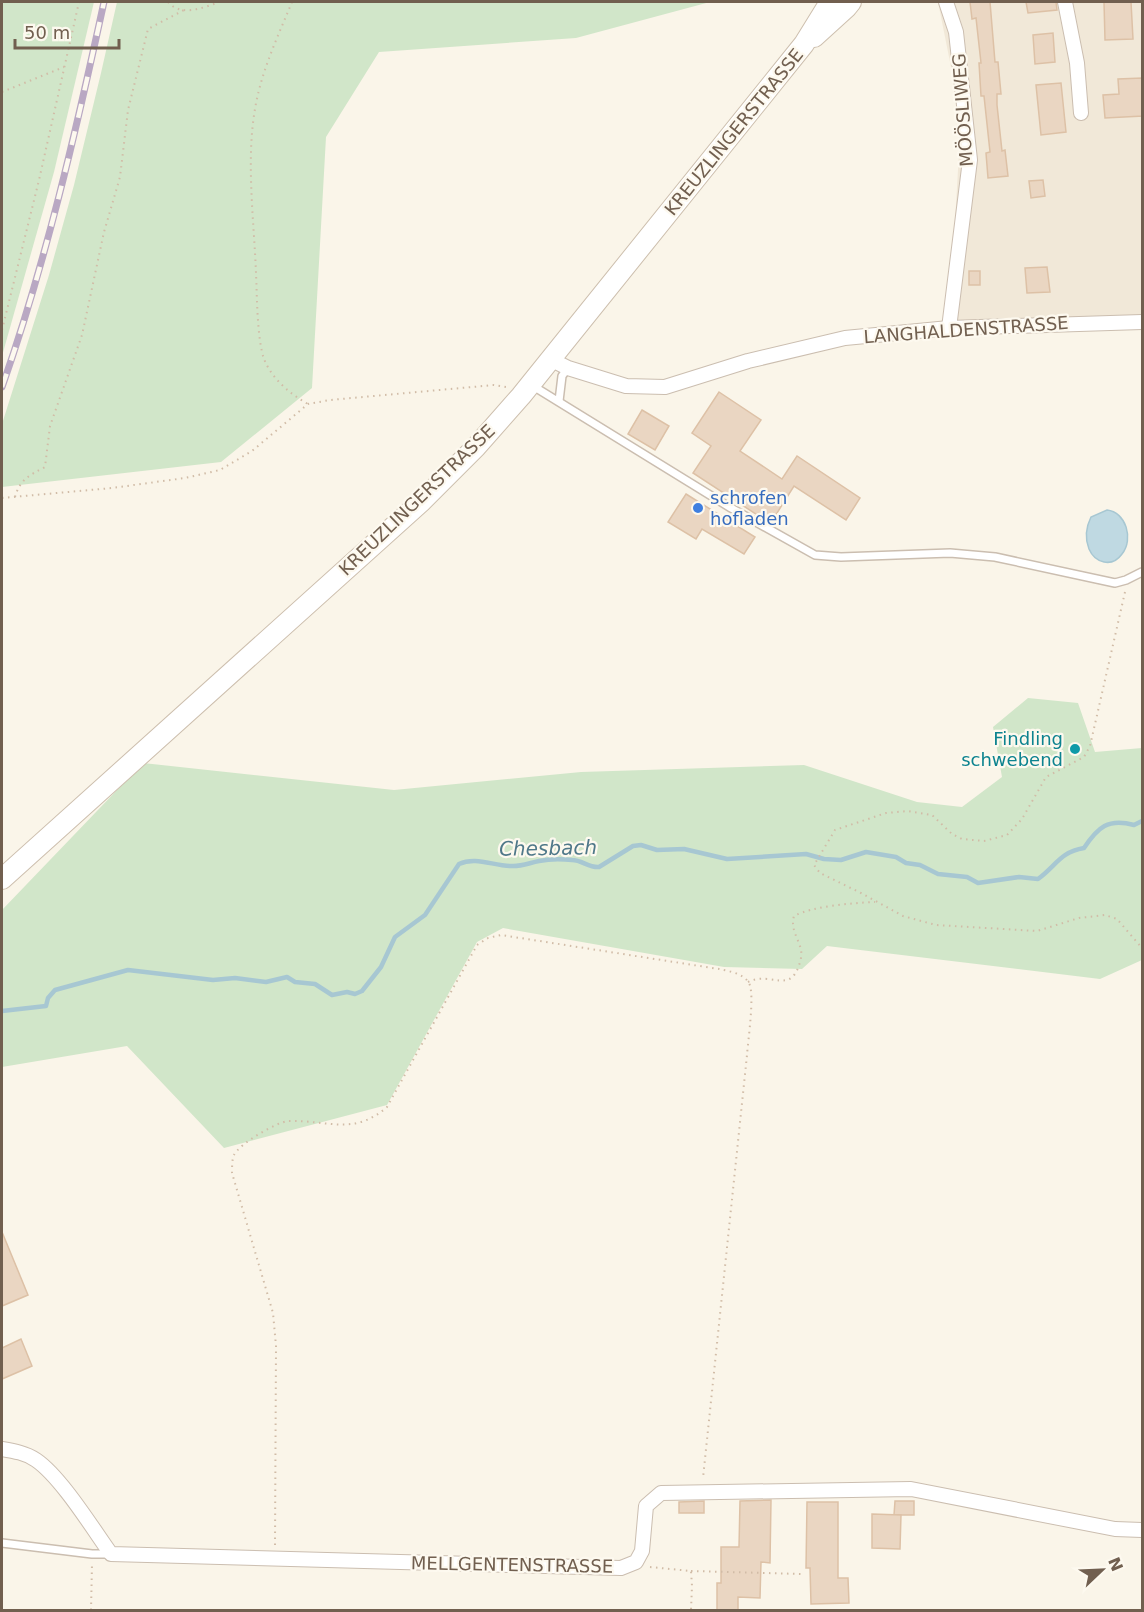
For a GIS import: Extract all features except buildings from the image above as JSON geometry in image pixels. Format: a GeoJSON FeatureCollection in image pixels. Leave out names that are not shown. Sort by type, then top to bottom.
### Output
{"type":"FeatureCollection","features":[{"type":"Feature","properties":{"kind":"street"},"geometry":{"type":"LineString","coordinates":[[804,44],[830,2]]}},
{"type":"Feature","properties":{"kind":"street"},"geometry":{"type":"LineString","coordinates":[[804,44],[822,31],[850,2]]}},
{"type":"Feature","properties":{"kind":"street","name":"MÖÖSLIWEG"},"geometry":{"type":"LineString","coordinates":[[946,2],[956,32],[970,160],[949,328]]}},
{"type":"Feature","properties":{"kind":"street"},"geometry":{"type":"LineString","coordinates":[[1065,2],[1077,63],[1081,113]]}},
{"type":"Feature","properties":{"kind":"street","name":"KREUZLINGERSTRASSE"},"geometry":{"type":"LineString","coordinates":[[2,879],[422,501],[476,447],[526,390],[559,364],[804,44]]}},
{"type":"Feature","properties":{"kind":"street","name":"LANGHALDENSTRASSE"},"geometry":{"type":"LineString","coordinates":[[559,364],[626,386],[665,387],[748,361],[845,338],[949,328],[1143,322]]}},
{"type":"Feature","properties":{"kind":"street"},"geometry":{"type":"LineString","coordinates":[[2,1449],[19,1451],[37,1460],[58,1481],[111,1554]]}},
{"type":"Feature","properties":{"kind":"street","name":"MELLGENTENSTRASSE"},"geometry":{"type":"LineString","coordinates":[[111,1554],[621,1568],[636,1562],[642,1551],[646,1506],[661,1492],[911,1489],[1115,1529],[1143,1530]]}},
{"type":"Feature","properties":{"kind":"lane"},"geometry":{"type":"LineString","coordinates":[[559,364],[562,376],[559,401]]}},
{"type":"Feature","properties":{"kind":"lane"},"geometry":{"type":"LineString","coordinates":[[526,390],[559,401],[731,507],[814,555],[841,557],[950,553],[994,557],[1114,584],[1143,572]]}},
{"type":"Feature","properties":{"kind":"lane"},"geometry":{"type":"LineString","coordinates":[[2,1543],[93,1554],[111,1554]]}},
{"type":"Feature","properties":{"kind":"path"},"geometry":{"type":"LineString","coordinates":[[2,330],[79,2]]}},
{"type":"Feature","properties":{"kind":"path"},"geometry":{"type":"LineString","coordinates":[[168,2],[184,10]]}},
{"type":"Feature","properties":{"kind":"path"},"geometry":{"type":"LineString","coordinates":[[14,498],[18,485],[26,476],[45,467],[50,426],[82,335],[104,232],[120,177],[128,110],[148,29],[184,10],[219,2]]}},
{"type":"Feature","properties":{"kind":"path"},"geometry":{"type":"LineString","coordinates":[[292,2],[262,82],[255,108],[251,141],[258,317],[264,358],[274,377],[308,404]]}},
{"type":"Feature","properties":{"kind":"path"},"geometry":{"type":"LineString","coordinates":[[2,92],[64,67]]}},
{"type":"Feature","properties":{"kind":"path"},"geometry":{"type":"LineString","coordinates":[[2,498],[112,489],[185,478],[220,470],[252,451],[308,404],[494,385],[526,390]]}},
{"type":"Feature","properties":{"kind":"path"},"geometry":{"type":"LineString","coordinates":[[1126,580],[1090,746],[1084,757],[1046,777],[1015,829],[995,839],[973,841],[952,834],[932,814],[908,811],[886,813],[835,830],[814,865],[820,873],[903,916],[936,925],[1037,931],[1079,918],[1105,915],[1117,919],[1143,948]]}},
{"type":"Feature","properties":{"kind":"path"},"geometry":{"type":"LineString","coordinates":[[748,982],[755,979],[786,981],[793,978],[798,971],[802,953],[791,924],[794,916],[841,905],[875,902]]}},
{"type":"Feature","properties":{"kind":"path"},"geometry":{"type":"LineString","coordinates":[[275,1560],[276,1346],[273,1313],[232,1173],[234,1155],[245,1142],[286,1120],[354,1125],[375,1117],[387,1107],[471,954],[477,945],[488,938],[501,936],[537,940],[719,969],[739,974],[748,982],[751,995],[747,1055],[701,1492]]}},
{"type":"Feature","properties":{"kind":"path"},"geometry":{"type":"LineString","coordinates":[[91,1611],[93,1554]]}},
{"type":"Feature","properties":{"kind":"path"},"geometry":{"type":"LineString","coordinates":[[636,1562],[650,1567],[691,1571],[802,1574]]}},
{"type":"Feature","properties":{"kind":"path"},"geometry":{"type":"LineString","coordinates":[[691,1571],[691,1611]]}},
{"type":"Feature","properties":{"kind":"shaded area"},"geometry":{"type":"Polygon","coordinates":[[[938,2],[1142,2],[1142,322],[949,328],[961,117],[938,2]]]}},
{"type":"Feature","properties":{"kind":"green space"},"geometry":{"type":"Polygon","coordinates":[[[2,2],[94,2],[54,172],[2,356],[2,2]]]}},
{"type":"Feature","properties":{"kind":"green space"},"geometry":{"type":"Polygon","coordinates":[[[117,2],[710,2],[576,38],[379,52],[326,137],[312,388],[221,462],[2,487],[2,424],[49,275],[74,185],[117,2]]]}},
{"type":"Feature","properties":{"kind":"green space"},"geometry":{"type":"Polygon","coordinates":[[[1028,698],[1078,703],[1095,752],[1142,748],[1142,960],[1100,979],[827,946],[802,969],[724,967],[503,928],[477,942],[387,1105],[224,1148],[127,1046],[2,1067],[2,910],[143,763],[394,790],[581,772],[804,765],[917,802],[962,807],[1002,777],[993,727],[1028,698]]]}},
{"type":"Feature","properties":{"kind":"water"},"geometry":{"type":"Polygon","coordinates":[[[1107,510],[1119,516],[1128,534],[1126,548],[1122,554],[1113,561],[1104,562],[1095,558],[1089,549],[1087,529],[1091,517],[1107,510]]]}},
{"type":"Feature","properties":{"kind":"waterway","name":"Chesbach"},"geometry":{"type":"LineString","coordinates":[[2,1011],[46,1006],[48,998],[55,990],[128,970],[213,980],[235,978],[266,982],[287,977],[295,982],[315,984],[332,995],[347,992],[355,994],[362,991],[381,967],[395,937],[425,915],[459,864],[465,862],[478,861],[514,866],[543,860],[564,859],[599,867],[633,846],[641,845],[657,850],[684,849],[727,859],[806,854],[824,859],[841,860],[866,852],[896,857],[906,863],[920,865],[938,874],[967,877],[978,883],[1019,877],[1038,879],[1064,856],[1084,848],[1104,826],[1117,823],[1134,825],[1142,821]]}},
{"type":"Feature","properties":{"kind":"railway"},"geometry":{"type":"LineString","coordinates":[[2,387],[46,244],[71,148],[104,2]]}},
{"type":"Feature","properties":{"kind":"place","name":"schrofen hofladen"},"geometry":{"type":"Point","coordinates":[698,508]}},
{"type":"Feature","properties":{"kind":"place","name":"Findling schwebend"},"geometry":{"type":"Point","coordinates":[1075,749]}}]}
